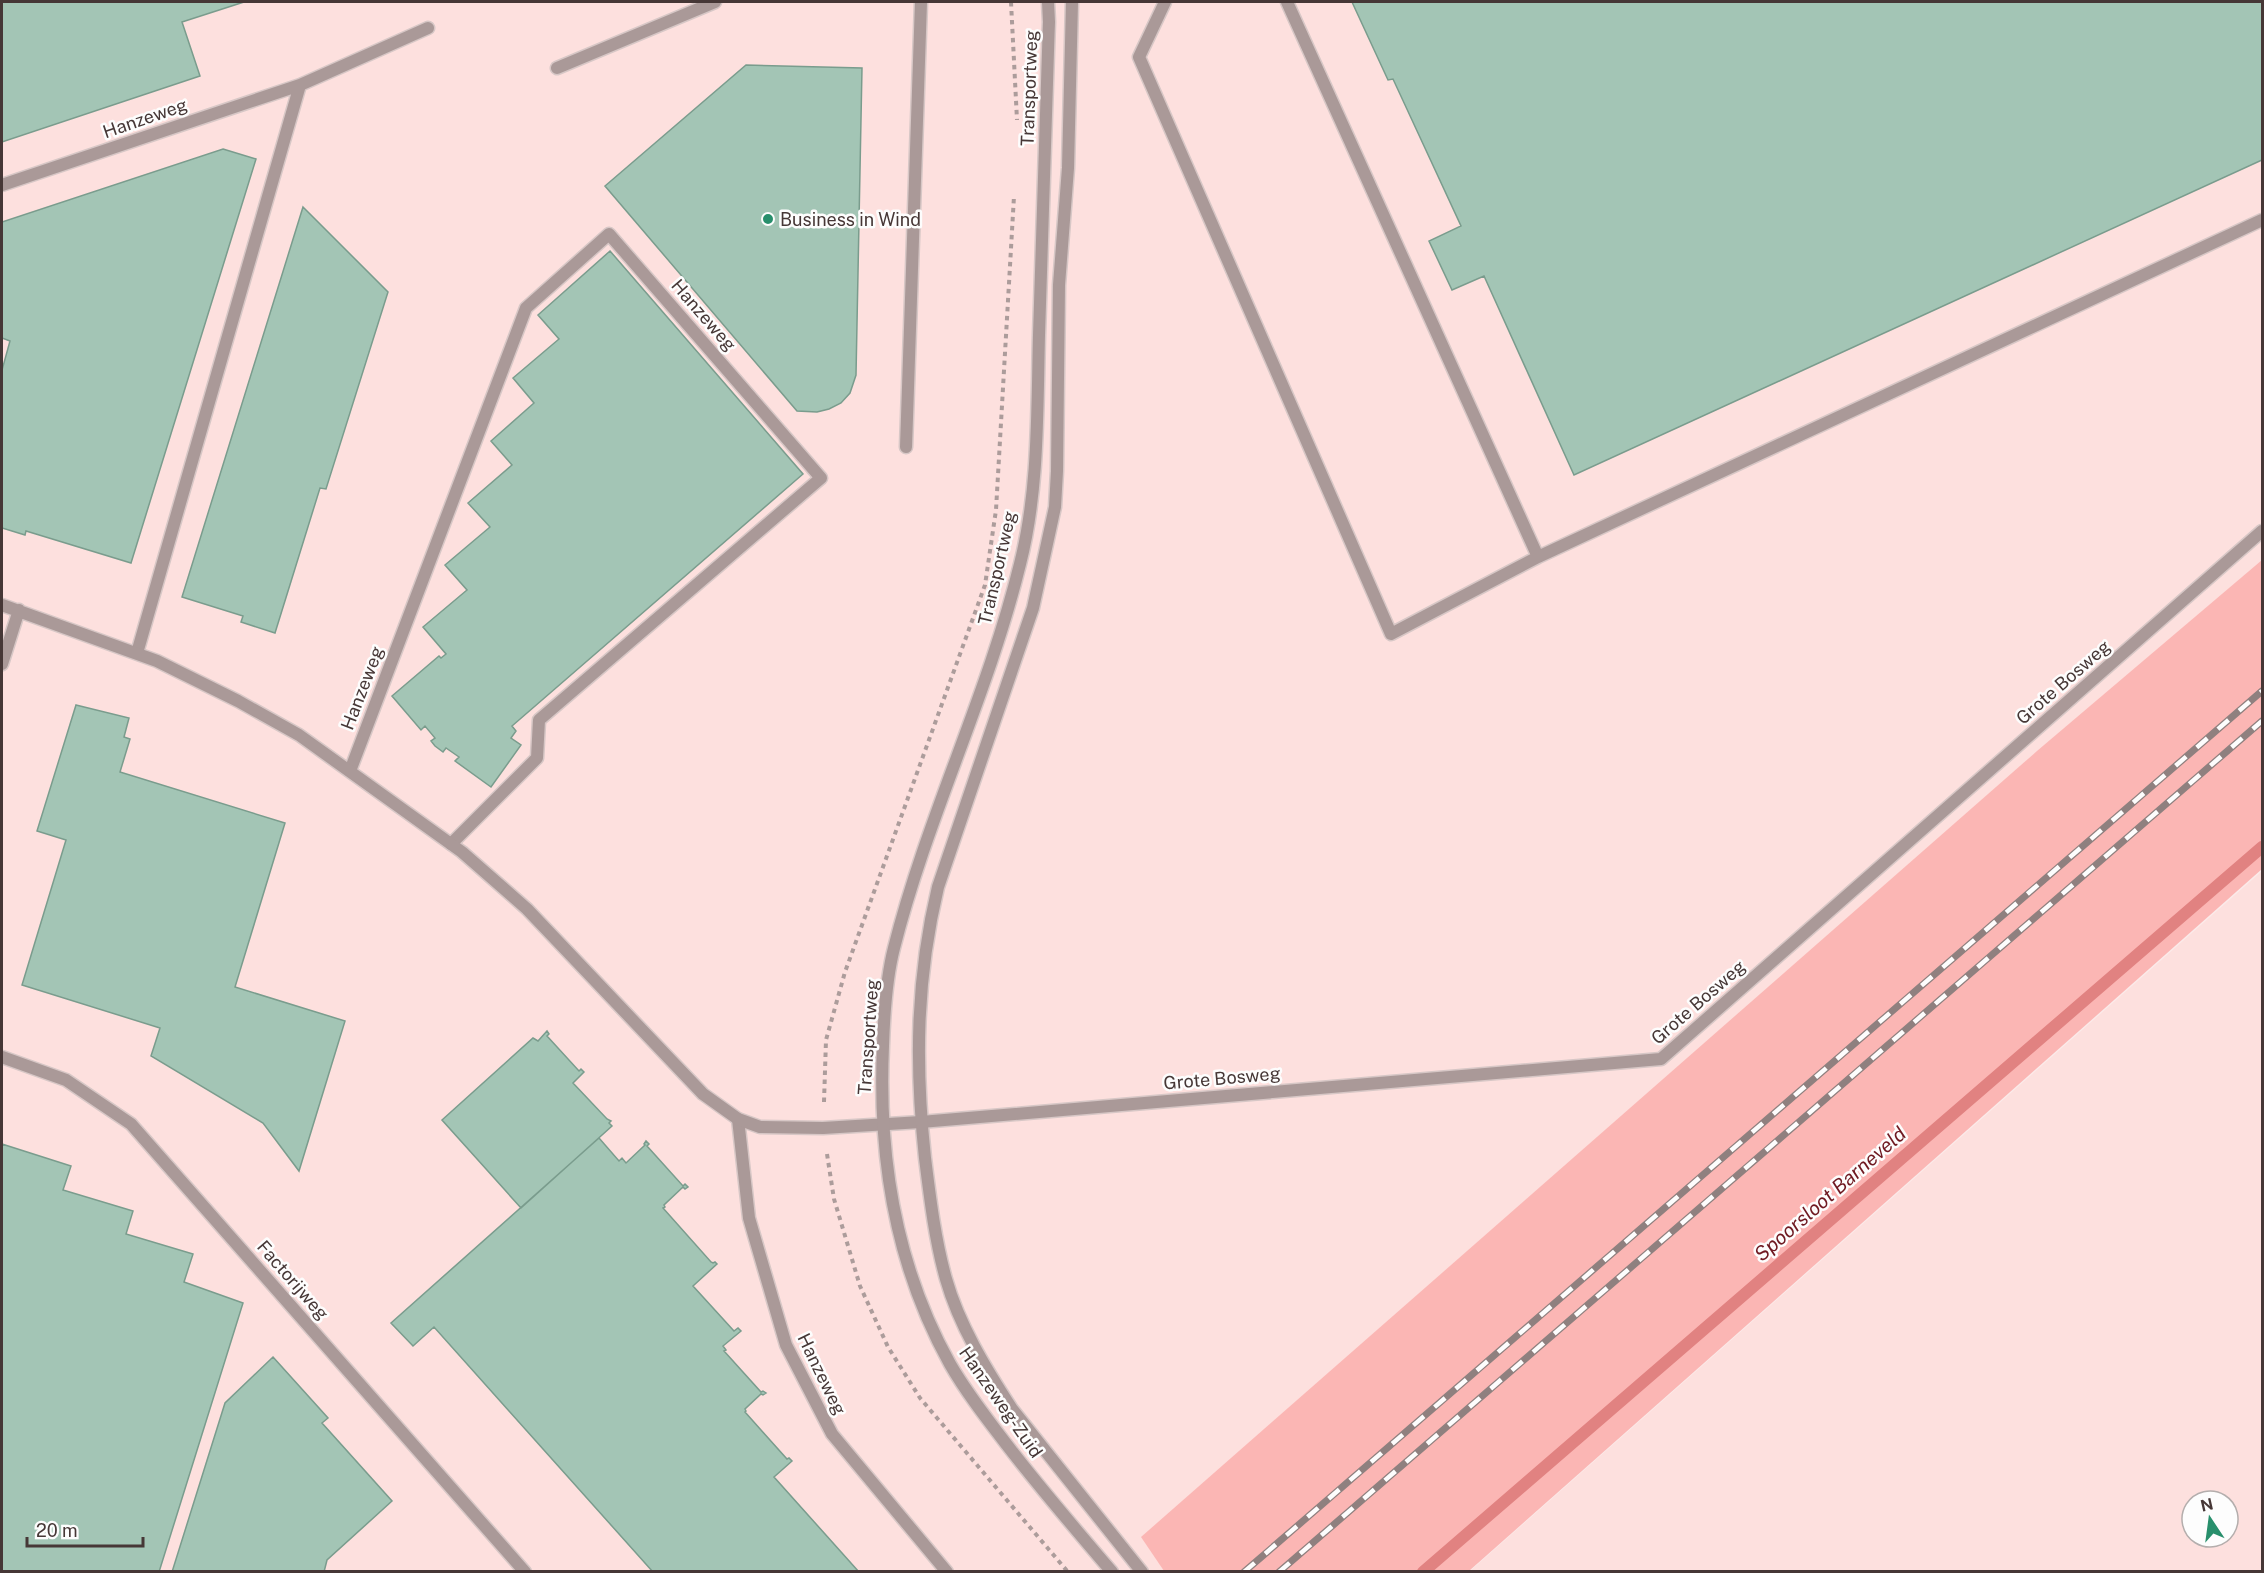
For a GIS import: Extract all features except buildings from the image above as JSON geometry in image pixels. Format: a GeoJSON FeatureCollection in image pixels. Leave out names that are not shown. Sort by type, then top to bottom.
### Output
{"type":"FeatureCollection","features":[{"type":"Feature","properties":{"kind":"street"},"geometry":{"type":"LineString","coordinates":[[557,68],[715,2]]}},
{"type":"Feature","properties":{"kind":"street"},"geometry":{"type":"LineString","coordinates":[[906,447],[921,2]]}},
{"type":"Feature","properties":{"kind":"street","name":"Transportweg"},"geometry":{"type":"LineString","coordinates":[[883,1125],[881,1081],[884,1017],[893,951],[933,824],[997,644],[1021,562],[1030,512],[1035,457],[1038,370],[1049,22],[1047,2]]}},
{"type":"Feature","properties":{"kind":"street"},"geometry":{"type":"LineString","coordinates":[[2,605],[157,661],[299,735],[451,844],[527,909],[703,1094],[738,1119],[760,1128],[823,1128],[921,1122],[918,1048],[921,974],[928,928],[942,876],[1033,608],[1055,507],[1059,285],[1068,168],[1072,2]]}},
{"type":"Feature","properties":{"kind":"street"},"geometry":{"type":"LineString","coordinates":[[1165,2],[1139,57],[1391,634],[1538,557],[2262,220]]}},
{"type":"Feature","properties":{"kind":"street"},"geometry":{"type":"LineString","coordinates":[[1287,2],[1538,557]]}},
{"type":"Feature","properties":{"kind":"street","name":"Hanzeweg"},"geometry":{"type":"LineString","coordinates":[[2,185],[300,85],[428,28]]}},
{"type":"Feature","properties":{"kind":"street"},"geometry":{"type":"LineString","coordinates":[[137,653],[300,85]]}},
{"type":"Feature","properties":{"kind":"street","name":"Hanzeweg"},"geometry":{"type":"LineString","coordinates":[[350,771],[526,308],[609,234],[821,478],[539,720],[537,758],[451,844]]}},
{"type":"Feature","properties":{"kind":"street","name":"Grote Bosweg"},"geometry":{"type":"LineString","coordinates":[[921,1122],[1661,1059],[2262,531]]}},
{"type":"Feature","properties":{"kind":"street"},"geometry":{"type":"LineString","coordinates":[[2,664],[18,610]]}},
{"type":"Feature","properties":{"kind":"street","name":"Factorijweg"},"geometry":{"type":"LineString","coordinates":[[2,1057],[66,1080],[131,1124],[525,1572]]}},
{"type":"Feature","properties":{"kind":"street","name":"Hanzeweg"},"geometry":{"type":"LineString","coordinates":[[738,1119],[749,1218],[786,1345],[832,1434],[947,1572]]}},
{"type":"Feature","properties":{"kind":"street","name":"Hanzeweg-Zuid"},"geometry":{"type":"LineString","coordinates":[[921,1122],[934,1222],[946,1280],[961,1318],[993,1380],[1012,1409],[1142,1572]]}},
{"type":"Feature","properties":{"kind":"street","name":"Hanzeweg-Zuid"},"geometry":{"type":"LineString","coordinates":[[883,1125],[886,1168],[899,1235],[921,1303],[945,1355],[967,1392],[995,1430],[1112,1572]]}},
{"type":"Feature","properties":{"kind":"path"},"geometry":{"type":"LineString","coordinates":[[1011,2],[1017,125]]}},
{"type":"Feature","properties":{"kind":"path"},"geometry":{"type":"LineString","coordinates":[[823,1128],[826,1040],[845,972],[985,585],[996,510],[1014,194]]}},
{"type":"Feature","properties":{"kind":"shaded area"},"geometry":{"type":"Polygon","coordinates":[[[2,2],[2262,2],[2262,584],[1194,1571],[2,1572],[2,2]]]}},
{"type":"Feature","properties":{"kind":"shaded area"},"geometry":{"type":"Polygon","coordinates":[[[2262,560],[2262,869],[1469,1571],[1164,1571],[1141,1537],[2037,751],[2262,560]]]}},
{"type":"Feature","properties":{"kind":"shaded area"},"geometry":{"type":"Polygon","coordinates":[[[2262,871],[2262,1571],[1470,1571],[2262,871]]]}},
{"type":"Feature","properties":{"kind":"waterway","name":"Spoorsloot Barneveld"},"geometry":{"type":"LineString","coordinates":[[1423,1572],[2262,847]]}},
{"type":"Feature","properties":{"kind":"railway"},"geometry":{"type":"LineString","coordinates":[[1244,1572],[2262,691]]}},
{"type":"Feature","properties":{"kind":"railway"},"geometry":{"type":"LineString","coordinates":[[1279,1572],[2262,721]]}},
{"type":"Feature","properties":{"kind":"place","name":"Business in Wind"},"geometry":{"type":"Point","coordinates":[768,219]}}]}
